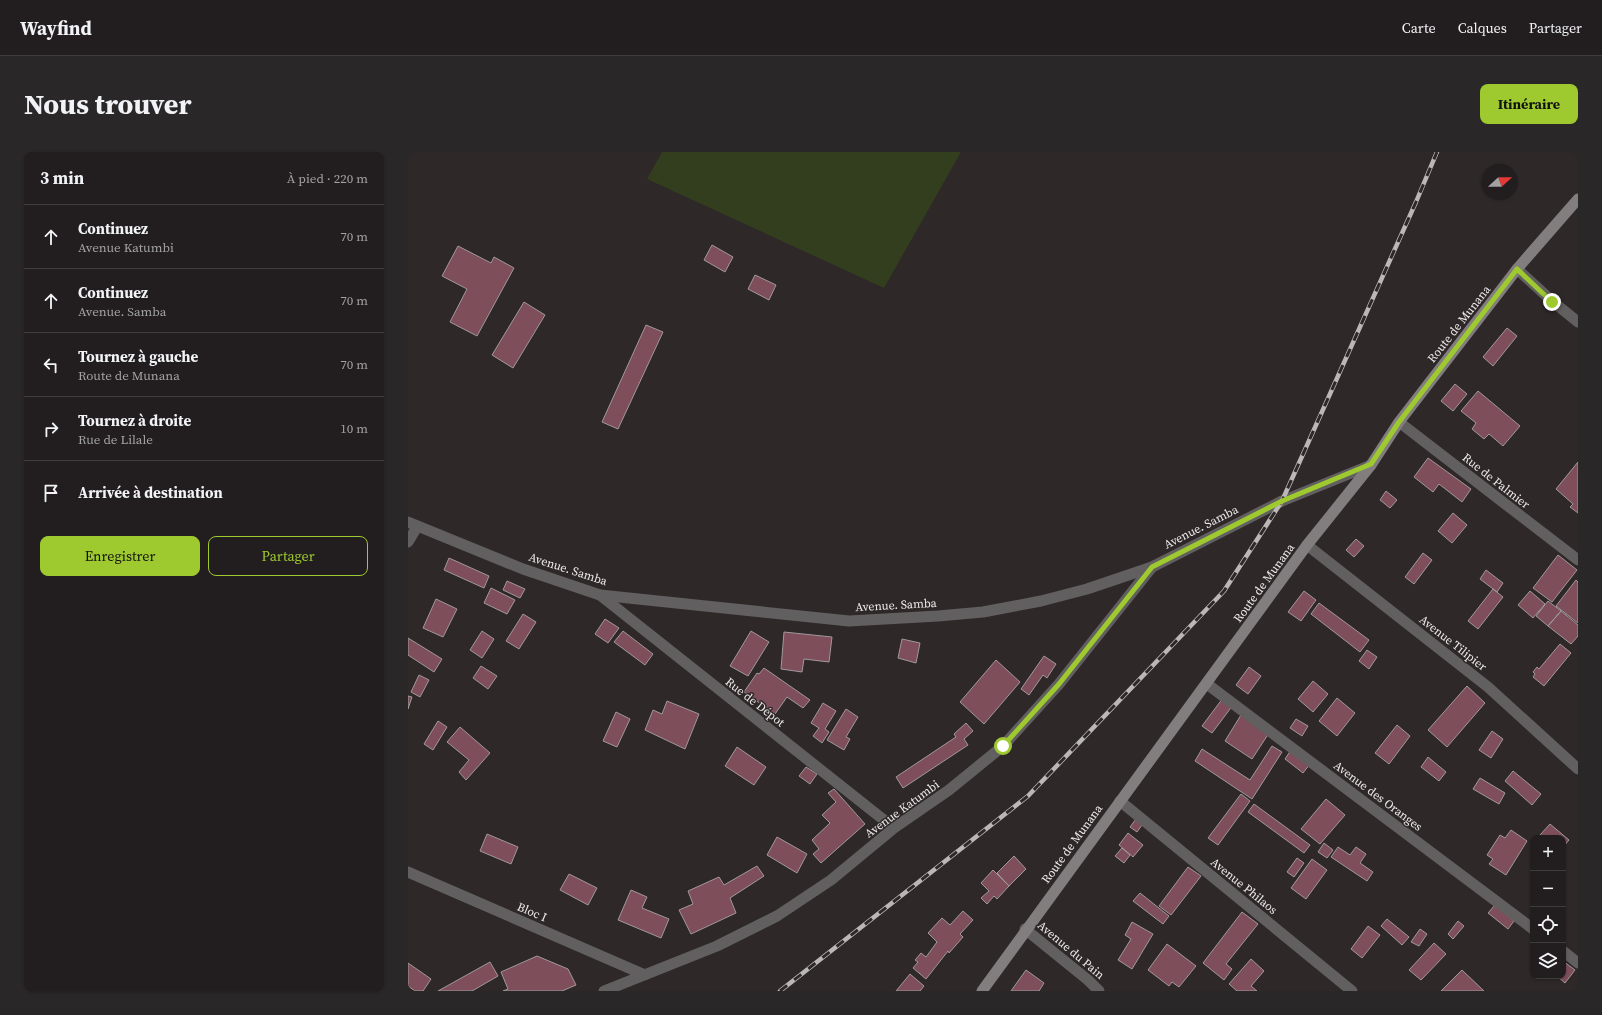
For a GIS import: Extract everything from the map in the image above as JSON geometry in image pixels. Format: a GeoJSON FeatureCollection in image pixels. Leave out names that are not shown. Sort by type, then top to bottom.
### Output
{"type":"FeatureCollection","features":[{"type":"Feature","properties":{"kind":"main road","name":"Route de Munana"},"geometry":{"type":"LineString","coordinates":[[982,991],[1307,545],[1371,464],[1399,422],[1517,269],[1578,199]]}},
{"type":"Feature","properties":{"kind":"street"},"geometry":{"type":"LineString","coordinates":[[1517,269],[1552,302],[1578,322]]}},
{"type":"Feature","properties":{"kind":"street","name":"Rue de Palmier"},"geometry":{"type":"LineString","coordinates":[[1399,422],[1578,560]]}},
{"type":"Feature","properties":{"kind":"street","name":"Avenue. Samba"},"geometry":{"type":"LineString","coordinates":[[413,524],[523,569],[600,595],[849,620],[938,616],[983,612],[1041,601],[1087,589],[1152,567],[1282,501],[1371,464]]}},
{"type":"Feature","properties":{"kind":"street"},"geometry":{"type":"LineString","coordinates":[[408,542],[413,524]]}},
{"type":"Feature","properties":{"kind":"street","name":"Avenue Tilipier"},"geometry":{"type":"LineString","coordinates":[[1307,545],[1488,687],[1578,769]]}},
{"type":"Feature","properties":{"kind":"street","name":"Avenue Katumbi"},"geometry":{"type":"LineString","coordinates":[[604,991],[717,946],[777,916],[831,880],[894,828],[949,790],[1003,746],[1059,684],[1152,567]]}},
{"type":"Feature","properties":{"kind":"street","name":"Rue de Dépot"},"geometry":{"type":"LineString","coordinates":[[600,595],[894,828]]}},
{"type":"Feature","properties":{"kind":"street","name":"Avenue des Oranges"},"geometry":{"type":"LineString","coordinates":[[1207,684],[1530,927]]}},
{"type":"Feature","properties":{"kind":"street","name":"Avenue Philaos"},"geometry":{"type":"LineString","coordinates":[[1120,801],[1352,991]]}},
{"type":"Feature","properties":{"kind":"street","name":"Bloc I"},"geometry":{"type":"LineString","coordinates":[[408,872],[645,975]]}},
{"type":"Feature","properties":{"kind":"street","name":"Avenue du Pain"},"geometry":{"type":"LineString","coordinates":[[1026,929],[1088,980],[1099,991]]}},
{"type":"Feature","properties":{"kind":"street"},"geometry":{"type":"LineString","coordinates":[[1566,953],[1578,962]]}},
{"type":"Feature","properties":{"kind":"green space"},"geometry":{"type":"Polygon","coordinates":[[[662,152],[961,152],[884,288],[647,179],[662,152]]]}},
{"type":"Feature","properties":{"kind":"building"},"geometry":{"type":"Polygon","coordinates":[[[712,245],[733,257],[725,272],[704,260],[712,245]]]}},
{"type":"Feature","properties":{"kind":"building"},"geometry":{"type":"Polygon","coordinates":[[[458,246],[491,263],[494,257],[514,268],[477,336],[450,322],[467,289],[442,276],[458,246]]]}},
{"type":"Feature","properties":{"kind":"building"},"geometry":{"type":"Polygon","coordinates":[[[755,275],[776,285],[769,300],[748,289],[755,275]]]}},
{"type":"Feature","properties":{"kind":"building"},"geometry":{"type":"Polygon","coordinates":[[[524,302],[545,315],[513,368],[492,355],[524,302]]]}},
{"type":"Feature","properties":{"kind":"building"},"geometry":{"type":"Polygon","coordinates":[[[646,325],[663,332],[618,429],[602,422],[646,325]]]}},
{"type":"Feature","properties":{"kind":"building"},"geometry":{"type":"Polygon","coordinates":[[[1507,328],[1517,336],[1493,366],[1483,357],[1507,328]]]}},
{"type":"Feature","properties":{"kind":"building"},"geometry":{"type":"Polygon","coordinates":[[[1455,384],[1467,394],[1453,411],[1441,401],[1455,384]]]}},
{"type":"Feature","properties":{"kind":"building"},"geometry":{"type":"Polygon","coordinates":[[[1478,391],[1520,426],[1503,446],[1489,434],[1484,439],[1472,429],[1476,423],[1461,411],[1478,391]]]}},
{"type":"Feature","properties":{"kind":"building"},"geometry":{"type":"Polygon","coordinates":[[[1428,458],[1471,489],[1462,502],[1439,484],[1433,492],[1414,477],[1428,458]]]}},
{"type":"Feature","properties":{"kind":"building"},"geometry":{"type":"Polygon","coordinates":[[[1578,462],[1578,513],[1570,507],[1573,504],[1556,489],[1578,462]]]}},
{"type":"Feature","properties":{"kind":"building"},"geometry":{"type":"Polygon","coordinates":[[[1386,491],[1397,500],[1390,508],[1380,500],[1386,491]]]}},
{"type":"Feature","properties":{"kind":"building"},"geometry":{"type":"Polygon","coordinates":[[[1453,513],[1467,525],[1452,543],[1438,531],[1453,513]]]}},
{"type":"Feature","properties":{"kind":"building"},"geometry":{"type":"Polygon","coordinates":[[[1356,539],[1364,546],[1354,557],[1346,550],[1356,539]]]}},
{"type":"Feature","properties":{"kind":"building"},"geometry":{"type":"Polygon","coordinates":[[[1423,553],[1432,560],[1414,584],[1405,577],[1423,553]]]}},
{"type":"Feature","properties":{"kind":"building"},"geometry":{"type":"Polygon","coordinates":[[[1558,555],[1577,570],[1552,602],[1533,588],[1558,555]]]}},
{"type":"Feature","properties":{"kind":"building"},"geometry":{"type":"Polygon","coordinates":[[[449,558],[489,576],[484,588],[444,570],[449,558]]]}},
{"type":"Feature","properties":{"kind":"building"},"geometry":{"type":"Polygon","coordinates":[[[1486,570],[1503,583],[1497,592],[1480,579],[1486,570]]]}},
{"type":"Feature","properties":{"kind":"building"},"geometry":{"type":"Polygon","coordinates":[[[1576,580],[1578,582],[1578,623],[1556,606],[1576,580]]]}},
{"type":"Feature","properties":{"kind":"building"},"geometry":{"type":"Polygon","coordinates":[[[507,581],[525,589],[520,598],[503,590],[507,581]]]}},
{"type":"Feature","properties":{"kind":"building"},"geometry":{"type":"Polygon","coordinates":[[[491,588],[515,600],[507,614],[484,603],[491,588]]]}},
{"type":"Feature","properties":{"kind":"building"},"geometry":{"type":"Polygon","coordinates":[[[1493,589],[1503,597],[1478,629],[1468,621],[1493,589]]]}},
{"type":"Feature","properties":{"kind":"building"},"geometry":{"type":"Polygon","coordinates":[[[1304,591],[1316,600],[1301,621],[1288,612],[1304,591]]]}},
{"type":"Feature","properties":{"kind":"building"},"geometry":{"type":"Polygon","coordinates":[[[1530,591],[1545,604],[1533,618],[1518,605],[1530,591]]]}},
{"type":"Feature","properties":{"kind":"building"},"geometry":{"type":"Polygon","coordinates":[[[436,599],[457,609],[443,637],[423,628],[436,599]]]}},
{"type":"Feature","properties":{"kind":"building"},"geometry":{"type":"Polygon","coordinates":[[[1548,601],[1561,611],[1548,626],[1536,616],[1548,601]]]}},
{"type":"Feature","properties":{"kind":"building"},"geometry":{"type":"Polygon","coordinates":[[[1319,603],[1369,640],[1360,652],[1311,614],[1319,603]]]}},
{"type":"Feature","properties":{"kind":"building"},"geometry":{"type":"Polygon","coordinates":[[[1561,611],[1578,625],[1578,636],[1571,644],[1548,626],[1561,611]]]}},
{"type":"Feature","properties":{"kind":"building"},"geometry":{"type":"Polygon","coordinates":[[[523,614],[536,622],[519,649],[506,641],[523,614]]]}},
{"type":"Feature","properties":{"kind":"building"},"geometry":{"type":"Polygon","coordinates":[[[605,619],[619,628],[608,643],[595,634],[605,619]]]}},
{"type":"Feature","properties":{"kind":"building"},"geometry":{"type":"Polygon","coordinates":[[[482,631],[494,639],[482,658],[470,650],[482,631]]]}},
{"type":"Feature","properties":{"kind":"building"},"geometry":{"type":"Polygon","coordinates":[[[623,631],[653,654],[645,665],[614,642],[623,631]]]}},
{"type":"Feature","properties":{"kind":"building"},"geometry":{"type":"Polygon","coordinates":[[[751,631],[769,642],[748,676],[730,666],[751,631]]]}},
{"type":"Feature","properties":{"kind":"building"},"geometry":{"type":"Polygon","coordinates":[[[784,632],[832,637],[829,662],[804,659],[802,672],[781,669],[784,632]]]}},
{"type":"Feature","properties":{"kind":"building"},"geometry":{"type":"Polygon","coordinates":[[[408,638],[442,659],[434,672],[408,655],[408,638]]]}},
{"type":"Feature","properties":{"kind":"building"},"geometry":{"type":"Polygon","coordinates":[[[902,639],[920,643],[916,663],[898,658],[902,639]]]}},
{"type":"Feature","properties":{"kind":"building"},"geometry":{"type":"Polygon","coordinates":[[[1560,644],[1571,653],[1544,686],[1533,677],[1535,674],[1533,672],[1537,667],[1539,669],[1560,644]]]}},
{"type":"Feature","properties":{"kind":"building"},"geometry":{"type":"Polygon","coordinates":[[[1367,650],[1377,657],[1369,669],[1359,661],[1367,650]]]}},
{"type":"Feature","properties":{"kind":"building"},"geometry":{"type":"Polygon","coordinates":[[[1044,656],[1056,664],[1047,678],[1043,675],[1029,695],[1021,689],[1044,656]]]}},
{"type":"Feature","properties":{"kind":"building"},"geometry":{"type":"Polygon","coordinates":[[[996,660],[1020,682],[984,724],[960,702],[996,660]]]}},
{"type":"Feature","properties":{"kind":"building"},"geometry":{"type":"Polygon","coordinates":[[[481,666],[497,676],[488,689],[473,678],[481,666]]]}},
{"type":"Feature","properties":{"kind":"building"},"geometry":{"type":"Polygon","coordinates":[[[1249,667],[1261,676],[1248,694],[1236,685],[1249,667]]]}},
{"type":"Feature","properties":{"kind":"building"},"geometry":{"type":"Polygon","coordinates":[[[764,668],[810,700],[803,708],[787,697],[775,714],[744,692],[757,673],[759,674],[764,668]]]}},
{"type":"Feature","properties":{"kind":"building"},"geometry":{"type":"Polygon","coordinates":[[[419,675],[429,680],[420,697],[411,692],[419,675]]]}},
{"type":"Feature","properties":{"kind":"building"},"geometry":{"type":"Polygon","coordinates":[[[1313,681],[1328,694],[1313,712],[1298,699],[1313,681]]]}},
{"type":"Feature","properties":{"kind":"building"},"geometry":{"type":"Polygon","coordinates":[[[1467,686],[1485,703],[1447,747],[1428,730],[1467,686]]]}},
{"type":"Feature","properties":{"kind":"building"},"geometry":{"type":"Polygon","coordinates":[[[408,696],[412,697],[408,709],[408,696]]]}},
{"type":"Feature","properties":{"kind":"building"},"geometry":{"type":"Polygon","coordinates":[[[1223,698],[1233,705],[1212,733],[1202,726],[1223,698]]]}},
{"type":"Feature","properties":{"kind":"building"},"geometry":{"type":"Polygon","coordinates":[[[1337,698],[1355,713],[1337,736],[1319,721],[1337,698]]]}},
{"type":"Feature","properties":{"kind":"building"},"geometry":{"type":"Polygon","coordinates":[[[667,701],[699,714],[685,749],[645,730],[653,710],[662,714],[667,701]]]}},
{"type":"Feature","properties":{"kind":"building"},"geometry":{"type":"Polygon","coordinates":[[[823,703],[836,711],[825,729],[829,732],[822,743],[813,736],[819,728],[811,723],[823,703]]]}},
{"type":"Feature","properties":{"kind":"building"},"geometry":{"type":"Polygon","coordinates":[[[846,709],[858,717],[846,737],[850,739],[844,750],[827,740],[846,709]]]}},
{"type":"Feature","properties":{"kind":"building"},"geometry":{"type":"Polygon","coordinates":[[[616,712],[630,719],[617,747],[603,741],[616,712]]]}},
{"type":"Feature","properties":{"kind":"building"},"geometry":{"type":"Polygon","coordinates":[[[1241,715],[1269,733],[1252,759],[1225,741],[1241,715]]]}},
{"type":"Feature","properties":{"kind":"building"},"geometry":{"type":"Polygon","coordinates":[[[1296,719],[1308,726],[1302,736],[1290,728],[1296,719]]]}},
{"type":"Feature","properties":{"kind":"building"},"geometry":{"type":"Polygon","coordinates":[[[438,721],[447,727],[433,750],[424,744],[438,721]]]}},
{"type":"Feature","properties":{"kind":"building"},"geometry":{"type":"Polygon","coordinates":[[[966,723],[973,731],[964,739],[968,745],[903,788],[896,777],[956,737],[954,734],[966,723]]]}},
{"type":"Feature","properties":{"kind":"building"},"geometry":{"type":"Polygon","coordinates":[[[1397,725],[1410,736],[1389,764],[1375,753],[1397,725]]]}},
{"type":"Feature","properties":{"kind":"building"},"geometry":{"type":"Polygon","coordinates":[[[460,727],[490,753],[466,780],[459,772],[469,760],[447,742],[460,727]]]}},
{"type":"Feature","properties":{"kind":"building"},"geometry":{"type":"Polygon","coordinates":[[[1492,731],[1503,739],[1491,758],[1479,750],[1492,731]]]}},
{"type":"Feature","properties":{"kind":"building"},"geometry":{"type":"Polygon","coordinates":[[[1272,746],[1282,752],[1252,799],[1195,761],[1202,749],[1250,780],[1272,746]]]}},
{"type":"Feature","properties":{"kind":"building"},"geometry":{"type":"Polygon","coordinates":[[[737,747],[766,767],[754,785],[725,766],[737,747]]]}},
{"type":"Feature","properties":{"kind":"building"},"geometry":{"type":"Polygon","coordinates":[[[1291,750],[1310,764],[1303,773],[1285,759],[1291,750]]]}},
{"type":"Feature","properties":{"kind":"building"},"geometry":{"type":"Polygon","coordinates":[[[1428,757],[1446,772],[1439,781],[1421,767],[1428,757]]]}},
{"type":"Feature","properties":{"kind":"building"},"geometry":{"type":"Polygon","coordinates":[[[806,767],[817,774],[810,784],[799,776],[806,767]]]}},
{"type":"Feature","properties":{"kind":"building"},"geometry":{"type":"Polygon","coordinates":[[[1513,771],[1541,794],[1532,805],[1505,781],[1513,771]]]}},
{"type":"Feature","properties":{"kind":"building"},"geometry":{"type":"Polygon","coordinates":[[[1480,778],[1505,793],[1499,804],[1473,789],[1480,778]]]}},
{"type":"Feature","properties":{"kind":"building"},"geometry":{"type":"Polygon","coordinates":[[[834,789],[865,824],[821,863],[813,854],[819,849],[812,840],[830,823],[822,815],[836,802],[828,793],[834,789]]]}},
{"type":"Feature","properties":{"kind":"building"},"geometry":{"type":"Polygon","coordinates":[[[1241,794],[1250,801],[1218,845],[1208,838],[1241,794]]]}},
{"type":"Feature","properties":{"kind":"building"},"geometry":{"type":"Polygon","coordinates":[[[1326,799],[1345,815],[1320,844],[1301,829],[1326,799]]]}},
{"type":"Feature","properties":{"kind":"building"},"geometry":{"type":"Polygon","coordinates":[[[1254,804],[1310,845],[1304,853],[1248,812],[1254,804]]]}},
{"type":"Feature","properties":{"kind":"building"},"geometry":{"type":"Polygon","coordinates":[[[1136,819],[1142,825],[1137,832],[1130,827],[1136,819]]]}},
{"type":"Feature","properties":{"kind":"building"},"geometry":{"type":"Polygon","coordinates":[[[1550,824],[1563,835],[1540,835],[1550,824]]]}},
{"type":"Feature","properties":{"kind":"building"},"geometry":{"type":"Polygon","coordinates":[[[1511,830],[1527,841],[1506,875],[1489,864],[1493,859],[1487,855],[1500,835],[1505,838],[1511,830]]]}},
{"type":"Feature","properties":{"kind":"building"},"geometry":{"type":"Polygon","coordinates":[[[1128,833],[1143,845],[1133,857],[1119,845],[1128,833]]]}},
{"type":"Feature","properties":{"kind":"building"},"geometry":{"type":"Polygon","coordinates":[[[487,834],[518,847],[511,864],[480,851],[487,834]]]}},
{"type":"Feature","properties":{"kind":"building"},"geometry":{"type":"Polygon","coordinates":[[[777,837],[807,854],[797,873],[767,855],[777,837]]]}},
{"type":"Feature","properties":{"kind":"building"},"geometry":{"type":"Polygon","coordinates":[[[1324,843],[1333,850],[1327,858],[1318,852],[1324,843]]]}},
{"type":"Feature","properties":{"kind":"building"},"geometry":{"type":"Polygon","coordinates":[[[1338,847],[1350,855],[1356,847],[1366,854],[1360,863],[1373,872],[1367,881],[1331,857],[1338,847]]]}},
{"type":"Feature","properties":{"kind":"building"},"geometry":{"type":"Polygon","coordinates":[[[1122,848],[1130,855],[1124,863],[1115,856],[1122,848]]]}},
{"type":"Feature","properties":{"kind":"building"},"geometry":{"type":"Polygon","coordinates":[[[1014,856],[1026,869],[1009,886],[997,873],[1014,856]]]}},
{"type":"Feature","properties":{"kind":"building"},"geometry":{"type":"Polygon","coordinates":[[[1297,858],[1304,863],[1294,877],[1287,872],[1297,858]]]}},
{"type":"Feature","properties":{"kind":"building"},"geometry":{"type":"Polygon","coordinates":[[[1312,859],[1327,870],[1306,899],[1291,888],[1312,859]]]}},
{"type":"Feature","properties":{"kind":"building"},"geometry":{"type":"Polygon","coordinates":[[[757,866],[764,876],[730,898],[736,913],[691,934],[679,910],[693,904],[688,891],[719,877],[724,885],[757,866]]]}},
{"type":"Feature","properties":{"kind":"building"},"geometry":{"type":"Polygon","coordinates":[[[1188,867],[1201,876],[1171,915],[1159,906],[1188,867]]]}},
{"type":"Feature","properties":{"kind":"building"},"geometry":{"type":"Polygon","coordinates":[[[993,870],[1009,886],[997,899],[994,896],[987,904],[981,898],[989,891],[981,883],[993,870]]]}},
{"type":"Feature","properties":{"kind":"building"},"geometry":{"type":"Polygon","coordinates":[[[569,874],[597,888],[588,905],[560,890],[569,874]]]}},
{"type":"Feature","properties":{"kind":"building"},"geometry":{"type":"Polygon","coordinates":[[[631,890],[647,897],[642,908],[669,919],[661,938],[618,920],[631,890]]]}},
{"type":"Feature","properties":{"kind":"building"},"geometry":{"type":"Polygon","coordinates":[[[1140,893],[1169,916],[1163,924],[1133,901],[1140,893]]]}},
{"type":"Feature","properties":{"kind":"building"},"geometry":{"type":"Polygon","coordinates":[[[1495,905],[1514,921],[1508,929],[1488,913],[1495,905]]]}},
{"type":"Feature","properties":{"kind":"building"},"geometry":{"type":"Polygon","coordinates":[[[963,911],[973,920],[960,934],[963,937],[949,953],[948,951],[926,979],[913,968],[918,962],[915,960],[921,953],[926,957],[937,942],[928,933],[942,918],[950,925],[963,911]]]}},
{"type":"Feature","properties":{"kind":"building"},"geometry":{"type":"Polygon","coordinates":[[[1242,912],[1258,924],[1226,964],[1232,969],[1224,980],[1203,963],[1242,912]]]}},
{"type":"Feature","properties":{"kind":"building"},"geometry":{"type":"Polygon","coordinates":[[[1387,919],[1409,937],[1402,945],[1381,926],[1387,919]]]}},
{"type":"Feature","properties":{"kind":"building"},"geometry":{"type":"Polygon","coordinates":[[[1458,921],[1464,926],[1453,939],[1448,934],[1458,921]]]}},
{"type":"Feature","properties":{"kind":"building"},"geometry":{"type":"Polygon","coordinates":[[[1132,922],[1153,934],[1132,969],[1118,960],[1131,939],[1125,935],[1132,922]]]}},
{"type":"Feature","properties":{"kind":"building"},"geometry":{"type":"Polygon","coordinates":[[[1368,926],[1380,935],[1362,958],[1351,949],[1368,926]]]}},
{"type":"Feature","properties":{"kind":"building"},"geometry":{"type":"Polygon","coordinates":[[[1420,929],[1427,934],[1419,946],[1411,942],[1420,929]]]}},
{"type":"Feature","properties":{"kind":"building"},"geometry":{"type":"Polygon","coordinates":[[[1434,943],[1446,954],[1421,980],[1409,970],[1434,943]]]}},
{"type":"Feature","properties":{"kind":"building"},"geometry":{"type":"Polygon","coordinates":[[[1167,944],[1196,966],[1179,987],[1172,982],[1169,986],[1148,970],[1167,944]]]}},
{"type":"Feature","properties":{"kind":"building"},"geometry":{"type":"Polygon","coordinates":[[[537,956],[568,969],[576,985],[562,991],[503,991],[508,989],[501,972],[537,956]]]}},
{"type":"Feature","properties":{"kind":"building"},"geometry":{"type":"Polygon","coordinates":[[[1251,959],[1264,971],[1251,986],[1257,991],[1237,991],[1229,984],[1251,959]]]}},
{"type":"Feature","properties":{"kind":"building"},"geometry":{"type":"Polygon","coordinates":[[[490,962],[498,976],[472,991],[438,991],[490,962]]]}},
{"type":"Feature","properties":{"kind":"building"},"geometry":{"type":"Polygon","coordinates":[[[408,963],[431,979],[423,991],[415,991],[408,986],[408,963]]]}},
{"type":"Feature","properties":{"kind":"building"},"geometry":{"type":"Polygon","coordinates":[[[1566,963],[1575,970],[1565,983],[1560,979],[1566,979],[1566,963]]]}},
{"type":"Feature","properties":{"kind":"building"},"geometry":{"type":"Polygon","coordinates":[[[1026,970],[1044,983],[1039,991],[1011,991],[1026,970]]]}},
{"type":"Feature","properties":{"kind":"building"},"geometry":{"type":"Polygon","coordinates":[[[1462,970],[1484,991],[1441,991],[1462,970]]]}},
{"type":"Feature","properties":{"kind":"building"},"geometry":{"type":"Polygon","coordinates":[[[910,974],[924,986],[920,991],[896,991],[910,974]]]}},
{"type":"Feature","properties":{"kind":"railway"},"geometry":{"type":"LineString","coordinates":[[780,991],[1028,796],[1224,591],[1282,501],[1437,152]]}},
{"type":"Feature","properties":{"kind":"route"},"geometry":{"type":"LineString","coordinates":[[1003,746],[1059,684],[1152,567],[1282,501],[1371,464],[1399,422],[1517,269],[1552,302]]}}]}
